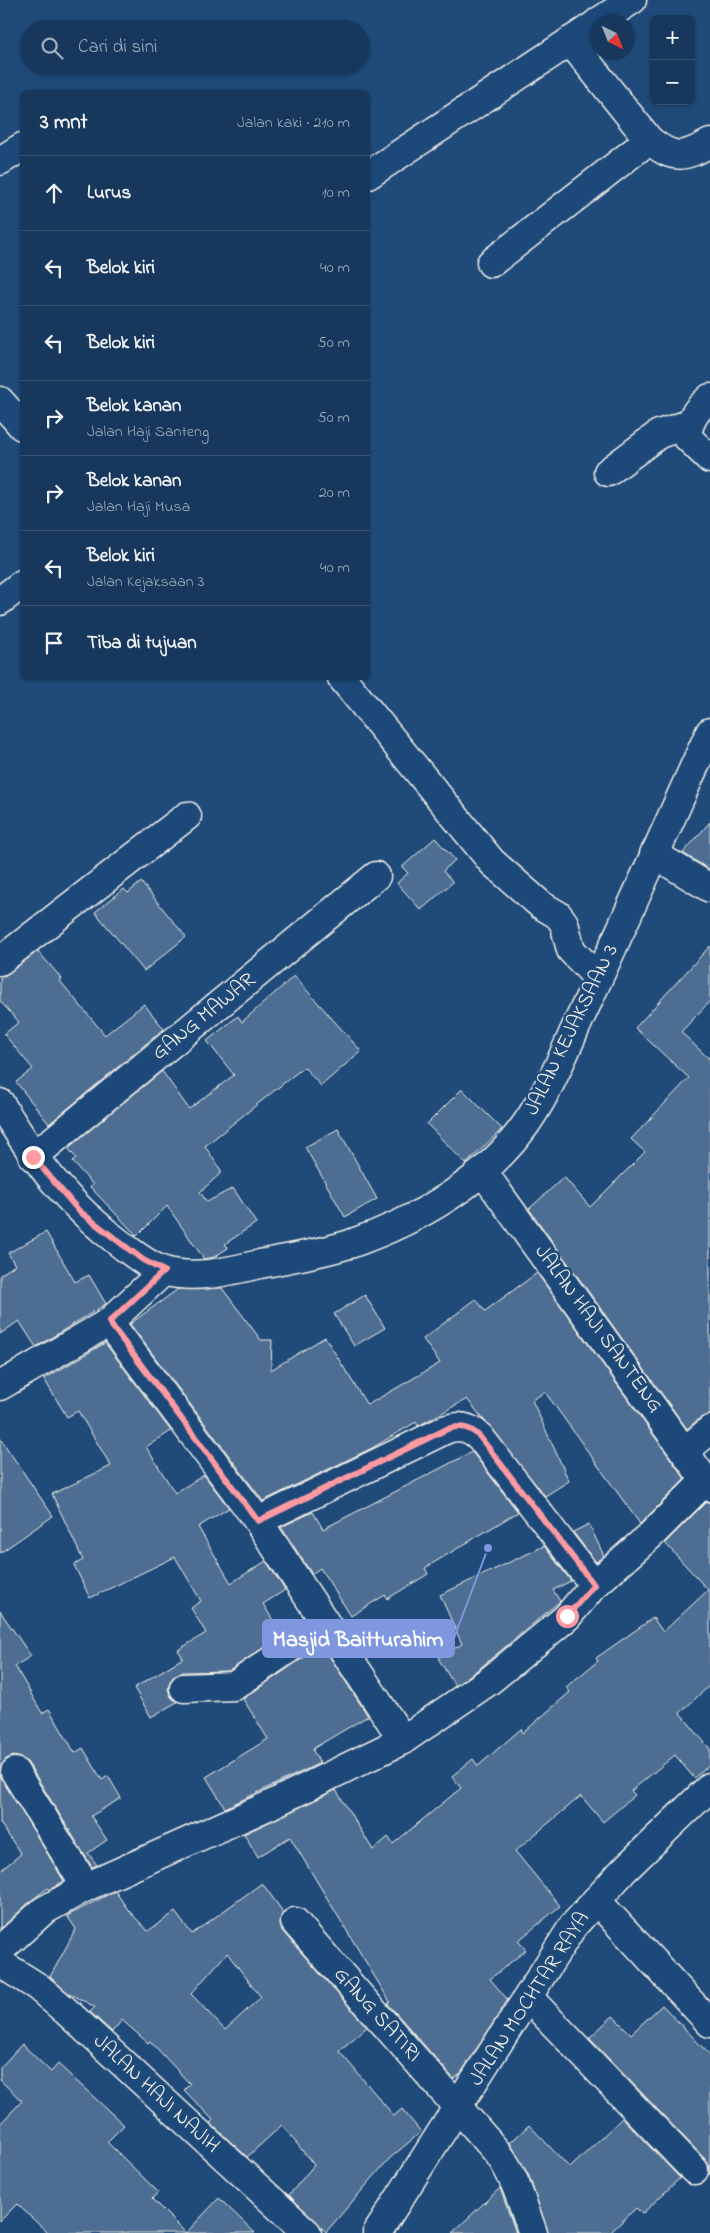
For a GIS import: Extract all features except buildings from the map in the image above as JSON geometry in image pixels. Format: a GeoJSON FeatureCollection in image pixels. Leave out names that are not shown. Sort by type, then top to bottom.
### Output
{"type":"FeatureCollection","features":[{"type":"Feature","properties":{"kind":"street"},"geometry":{"type":"LineString","coordinates":[[610,15],[632,0]]}},
{"type":"Feature","properties":{"kind":"street"},"geometry":{"type":"LineString","coordinates":[[370,174],[590,28]]}},
{"type":"Feature","properties":{"kind":"street"},"geometry":{"type":"LineString","coordinates":[[570,41],[649,140],[663,151],[675,156],[692,153],[710,143]]}},
{"type":"Feature","properties":{"kind":"street"},"geometry":{"type":"LineString","coordinates":[[491,263],[649,140]]}},
{"type":"Feature","properties":{"kind":"street"},"geometry":{"type":"LineString","coordinates":[[0,162],[20,148]]}},
{"type":"Feature","properties":{"kind":"street"},"geometry":{"type":"LineString","coordinates":[[710,398],[698,408],[689,424],[688,437],[710,458]]}},
{"type":"Feature","properties":{"kind":"street"},"geometry":{"type":"LineString","coordinates":[[0,401],[20,424]]}},
{"type":"Feature","properties":{"kind":"street"},"geometry":{"type":"LineString","coordinates":[[608,472],[660,434],[689,424]]}},
{"type":"Feature","properties":{"kind":"street"},"geometry":{"type":"LineString","coordinates":[[0,601],[20,586]]}},
{"type":"Feature","properties":{"kind":"street"},"geometry":{"type":"LineString","coordinates":[[344,680],[492,862],[541,905],[558,915],[564,923],[571,950],[598,978]]}},
{"type":"Feature","properties":{"kind":"street","name":"JALAN KEJAKSAAN 3"},"geometry":{"type":"LineString","coordinates":[[0,1103],[33,1157],[79,1211],[143,1260],[164,1271],[198,1275],[229,1271],[350,1244],[428,1209],[483,1172],[507,1150],[527,1122],[543,1094],[598,978],[710,732]]}},
{"type":"Feature","properties":{"kind":"street"},"geometry":{"type":"LineString","coordinates":[[0,960],[187,816]]}},
{"type":"Feature","properties":{"kind":"street"},"geometry":{"type":"LineString","coordinates":[[654,854],[710,888]]}},
{"type":"Feature","properties":{"kind":"street","name":"GANG MAWAR"},"geometry":{"type":"LineString","coordinates":[[33,1157],[376,876]]}},
{"type":"Feature","properties":{"kind":"street","name":"JALAN HAJI SANTENG"},"geometry":{"type":"LineString","coordinates":[[483,1172],[707,1484]]}},
{"type":"Feature","properties":{"kind":"street"},"geometry":{"type":"LineString","coordinates":[[0,1386],[109,1322],[164,1271]]}},
{"type":"Feature","properties":{"kind":"street"},"geometry":{"type":"LineString","coordinates":[[109,1322],[258,1521],[403,1740]]}},
{"type":"Feature","properties":{"kind":"street"},"geometry":{"type":"LineString","coordinates":[[258,1521],[447,1429],[461,1426],[475,1432],[480,1437],[594,1585]]}},
{"type":"Feature","properties":{"kind":"street"},"geometry":{"type":"LineString","coordinates":[[685,1451],[710,1430]]}},
{"type":"Feature","properties":{"kind":"street"},"geometry":{"type":"LineString","coordinates":[[0,1950],[43,1911],[86,1887],[270,1805],[403,1740],[489,1681],[567,1616],[594,1585],[707,1484]]}},
{"type":"Feature","properties":{"kind":"street"},"geometry":{"type":"LineString","coordinates":[[184,1688],[234,1686],[325,1624]]}},
{"type":"Feature","properties":{"kind":"street"},"geometry":{"type":"LineString","coordinates":[[15,1772],[86,1887]]}},
{"type":"Feature","properties":{"kind":"street","name":"JALAN MOCHTAR RAYA"},"geometry":{"type":"LineString","coordinates":[[377,2233],[573,1926],[596,1900],[710,1787]]}},
{"type":"Feature","properties":{"kind":"street"},"geometry":{"type":"LineString","coordinates":[[596,1900],[710,2023]]}},
{"type":"Feature","properties":{"kind":"street","name":"GANG SATIRI"},"geometry":{"type":"LineString","coordinates":[[295,1922],[459,2107],[511,2172],[533,2233]]}},
{"type":"Feature","properties":{"kind":"street","name":"JALAN HAJI NAJIH"},"geometry":{"type":"LineString","coordinates":[[0,1963],[38,1987],[66,2011],[307,2233]]}},
{"type":"Feature","properties":{"kind":"street"},"geometry":{"type":"LineString","coordinates":[[528,1997],[694,2170]]}},
{"type":"Feature","properties":{"kind":"place","name":"Masjid Baitturahim"},"geometry":{"type":"Point","coordinates":[488,1548]}},
{"type":"Feature","properties":{"kind":"route"},"geometry":{"type":"LineString","coordinates":[[33,1157],[79,1211],[109,1236],[143,1260],[164,1271],[109,1322],[258,1521],[447,1429],[461,1426],[475,1432],[480,1437],[594,1585],[567,1616]]}}]}
